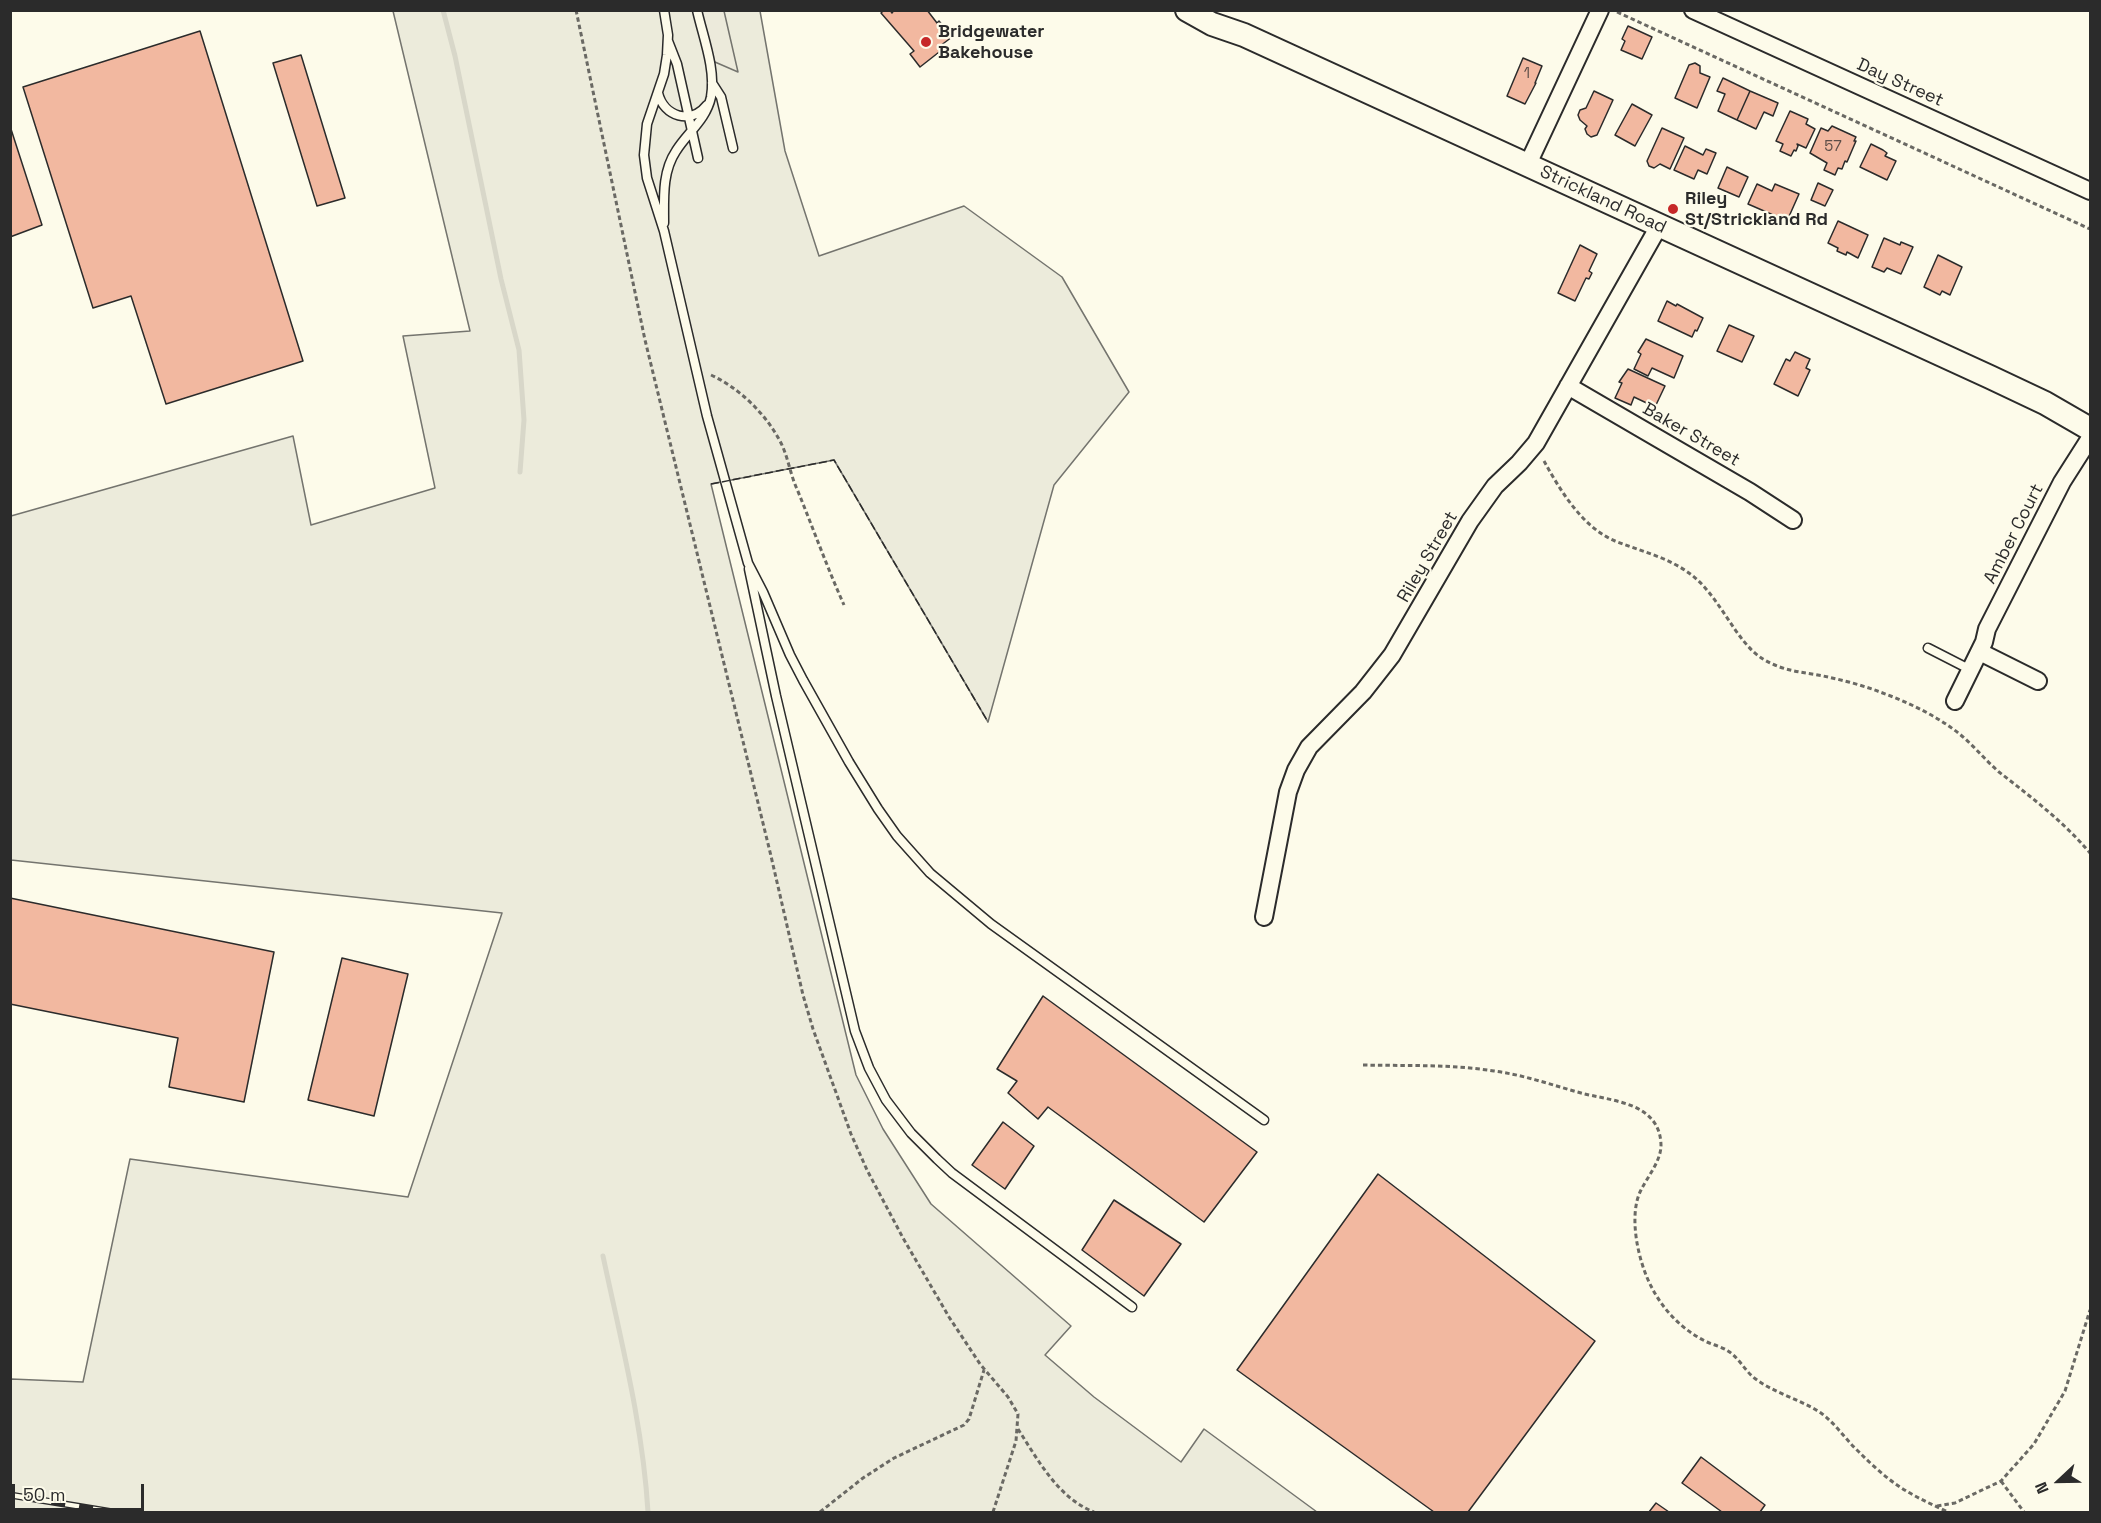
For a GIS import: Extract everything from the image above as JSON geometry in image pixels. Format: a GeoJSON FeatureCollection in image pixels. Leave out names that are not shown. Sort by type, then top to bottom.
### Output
{"type":"FeatureCollection","features":[{"type":"Feature","properties":{"kind":"street","name":"Strickland Road"},"geometry":{"type":"LineString","coordinates":[[1187,10],[1212,24],[1244,35],[2031,395],[2091,429]]}},
{"type":"Feature","properties":{"kind":"street","name":"Strickland Road"},"geometry":{"type":"LineString","coordinates":[[1214,10],[1244,35]]}},
{"type":"Feature","properties":{"kind":"street","name":"Day Street"},"geometry":{"type":"LineString","coordinates":[[1693,10],[2091,191]]}},
{"type":"Feature","properties":{"kind":"street"},"geometry":{"type":"LineString","coordinates":[[1527,166],[1609,11]]}},
{"type":"Feature","properties":{"kind":"street","name":"Riley Street"},"geometry":{"type":"LineString","coordinates":[[1264,917],[1288,792],[1296,770],[1309,747],[1363,692],[1392,655],[1482,504],[1495,486],[1528,454],[1536,443],[1659,226]]}},
{"type":"Feature","properties":{"kind":"street","name":"Baker Street"},"geometry":{"type":"LineString","coordinates":[[1568,386],[1793,519]]}},
{"type":"Feature","properties":{"kind":"street","name":"Amber Court"},"geometry":{"type":"LineString","coordinates":[[1955,701],[1980,652],[1987,629],[2062,482],[2091,438]]}},
{"type":"Feature","properties":{"kind":"street"},"geometry":{"type":"LineString","coordinates":[[1980,652],[2038,681]]}},
{"type":"Feature","properties":{"kind":"lane"},"geometry":{"type":"LineString","coordinates":[[664,10],[667,41],[664,74],[647,124],[644,155],[647,178],[664,231],[695,368],[748,563],[776,696],[855,1031],[876,1084],[898,1117],[947,1169],[1132,1307]]}},
{"type":"Feature","properties":{"kind":"lane"},"geometry":{"type":"LineString","coordinates":[[664,231],[664,197],[668,166],[678,148],[705,115],[710,100],[712,82],[697,10]]}},
{"type":"Feature","properties":{"kind":"lane"},"geometry":{"type":"LineString","coordinates":[[667,41],[677,64],[698,158]]}},
{"type":"Feature","properties":{"kind":"lane"},"geometry":{"type":"LineString","coordinates":[[712,82],[721,97],[734,148]]}},
{"type":"Feature","properties":{"kind":"lane"},"geometry":{"type":"LineString","coordinates":[[658,93],[662,104],[668,111],[678,116],[689,116],[703,110],[710,100]]}},
{"type":"Feature","properties":{"kind":"lane"},"geometry":{"type":"LineString","coordinates":[[748,563],[790,655],[849,762],[897,836],[913,856],[991,924],[1264,1120]]}},
{"type":"Feature","properties":{"kind":"lane"},"geometry":{"type":"LineString","coordinates":[[1928,648],[1971,670]]}},
{"type":"Feature","properties":{"kind":"path"},"geometry":{"type":"LineString","coordinates":[[576,10],[631,278],[803,995],[825,1065],[867,1170],[903,1238],[966,1343],[984,1370],[1017,1410],[1018,1429],[993,1512]]}},
{"type":"Feature","properties":{"kind":"path"},"geometry":{"type":"LineString","coordinates":[[1609,11],[2091,229]]}},
{"type":"Feature","properties":{"kind":"path"},"geometry":{"type":"LineString","coordinates":[[695,368],[735,389],[770,425],[781,442],[794,482],[844,605]]}},
{"type":"Feature","properties":{"kind":"path"},"geometry":{"type":"LineString","coordinates":[[1536,443],[1557,485],[1587,521],[1600,533],[1614,541],[1643,550],[1689,573],[1705,587],[1747,644],[1760,657],[1777,667],[1879,691],[1934,716],[1960,735],[2065,827],[2091,853]]}},
{"type":"Feature","properties":{"kind":"path"},"geometry":{"type":"LineString","coordinates":[[1363,1065],[1456,1067],[1524,1076],[1588,1095],[1628,1103],[1648,1115],[1655,1126],[1661,1147],[1658,1160],[1637,1199],[1634,1221],[1644,1268],[1658,1299],[1680,1325],[1695,1336],[1730,1352],[1753,1377],[1822,1414],[1836,1425],[1858,1452],[1898,1486],[1948,1512]]}},
{"type":"Feature","properties":{"kind":"path"},"geometry":{"type":"LineString","coordinates":[[1934,1506],[1955,1503],[2001,1481],[2034,1444],[2064,1391],[2091,1310]]}},
{"type":"Feature","properties":{"kind":"path"},"geometry":{"type":"LineString","coordinates":[[820,1512],[863,1478],[894,1458],[964,1425],[969,1419],[984,1370]]}},
{"type":"Feature","properties":{"kind":"path"},"geometry":{"type":"LineString","coordinates":[[1018,1429],[1053,1482],[1083,1508],[1094,1512]]}},
{"type":"Feature","properties":{"kind":"path"},"geometry":{"type":"LineString","coordinates":[[2001,1481],[2024,1512]]}},
{"type":"Feature","properties":{"kind":"shaded area"},"geometry":{"type":"Polygon","coordinates":[[[393,11],[760,11],[785,151],[819,256],[964,206],[1062,277],[1129,392],[1054,485],[988,722],[834,460],[711,484],[856,1075],[883,1129],[931,1204],[1071,1326],[1045,1355],[1094,1397],[1181,1462],[1204,1429],[1317,1512],[11,1512],[11,1379],[83,1382],[130,1159],[408,1197],[502,913],[11,860],[11,516],[293,436],[311,525],[435,488],[403,336],[470,331],[393,11]]]}},
{"type":"Feature","properties":{"kind":"shaded area"},"geometry":{"type":"Polygon","coordinates":[[[697,11],[724,11],[738,72],[708,59],[697,11]]]}},
{"type":"Feature","properties":{"kind":"building","name":"Bridgewater Bakehouse"},"geometry":{"type":"Polygon","coordinates":[[[884,10],[890,10],[892,13],[894,10],[927,10],[952,37],[940,46],[943,49],[920,67],[910,54],[914,51],[881,13],[884,10]]]}},
{"type":"Feature","properties":{"kind":"building"},"geometry":{"type":"Polygon","coordinates":[[[1628,26],[1652,37],[1642,59],[1621,50],[1625,41],[1622,39],[1628,26]]]}},
{"type":"Feature","properties":{"kind":"building"},"geometry":{"type":"Polygon","coordinates":[[[200,31],[303,361],[166,404],[131,296],[93,308],[23,87],[200,31]]]}},
{"type":"Feature","properties":{"kind":"building"},"geometry":{"type":"Polygon","coordinates":[[[301,55],[345,198],[317,206],[273,63],[301,55]]]}},
{"type":"Feature","properties":{"kind":"building"},"geometry":{"type":"Polygon","coordinates":[[[1523,58],[1542,66],[1525,104],[1507,96],[1523,58]]]}},
{"type":"Feature","properties":{"kind":"building"},"geometry":{"type":"Polygon","coordinates":[[[1695,63],[1700,66],[1700,73],[1710,77],[1697,108],[1675,98],[1689,65],[1695,63]]]}},
{"type":"Feature","properties":{"kind":"building"},"geometry":{"type":"Polygon","coordinates":[[[1723,78],[1750,91],[1737,120],[1718,111],[1725,94],[1717,91],[1723,78]]]}},
{"type":"Feature","properties":{"kind":"building"},"geometry":{"type":"Polygon","coordinates":[[[1594,91],[1613,100],[1597,135],[1591,137],[1585,129],[1587,126],[1578,115],[1580,110],[1586,108],[1594,91]]]}},
{"type":"Feature","properties":{"kind":"building"},"geometry":{"type":"Polygon","coordinates":[[[1750,91],[1778,103],[1773,116],[1764,112],[1756,129],[1737,120],[1750,91]]]}},
{"type":"Feature","properties":{"kind":"building"},"geometry":{"type":"Polygon","coordinates":[[[1632,104],[1652,115],[1635,146],[1615,135],[1632,104]]]}},
{"type":"Feature","properties":{"kind":"building"},"geometry":{"type":"Polygon","coordinates":[[[1790,111],[1808,119],[1806,124],[1815,129],[1806,148],[1797,144],[1796,151],[1794,150],[1791,156],[1780,151],[1783,144],[1776,141],[1790,111]]]}},
{"type":"Feature","properties":{"kind":"building"},"geometry":{"type":"Polygon","coordinates":[[[10,126],[42,225],[10,237],[10,126]]]}},
{"type":"Feature","properties":{"kind":"building"},"geometry":{"type":"Polygon","coordinates":[[[1832,126],[1856,137],[1847,162],[1845,161],[1842,169],[1838,168],[1835,175],[1824,170],[1827,163],[1810,153],[1821,128],[1828,131],[1832,126]]]}},
{"type":"Feature","properties":{"kind":"building"},"geometry":{"type":"Polygon","coordinates":[[[1662,128],[1684,138],[1670,169],[1660,164],[1654,168],[1649,166],[1647,161],[1662,128]]]}},
{"type":"Feature","properties":{"kind":"building"},"geometry":{"type":"Polygon","coordinates":[[[1871,144],[1887,153],[1885,156],[1896,161],[1887,180],[1860,167],[1871,144]]]}},
{"type":"Feature","properties":{"kind":"building"},"geometry":{"type":"Polygon","coordinates":[[[1685,146],[1703,155],[1706,149],[1716,153],[1707,174],[1698,170],[1694,179],[1674,170],[1685,146]]]}},
{"type":"Feature","properties":{"kind":"building"},"geometry":{"type":"Polygon","coordinates":[[[1727,167],[1748,177],[1739,197],[1718,188],[1727,167]]]}},
{"type":"Feature","properties":{"kind":"building"},"geometry":{"type":"Polygon","coordinates":[[[1818,183],[1833,190],[1825,206],[1811,200],[1818,183]]]}},
{"type":"Feature","properties":{"kind":"building"},"geometry":{"type":"Polygon","coordinates":[[[1757,184],[1772,191],[1775,184],[1799,194],[1787,221],[1748,204],[1757,184]]]}},
{"type":"Feature","properties":{"kind":"building"},"geometry":{"type":"Polygon","coordinates":[[[1838,221],[1868,235],[1858,258],[1847,252],[1846,255],[1837,251],[1838,248],[1828,243],[1838,221]]]}},
{"type":"Feature","properties":{"kind":"building"},"geometry":{"type":"Polygon","coordinates":[[[1884,238],[1900,245],[1901,242],[1913,247],[1901,274],[1887,268],[1884,272],[1872,267],[1884,238]]]}},
{"type":"Feature","properties":{"kind":"building"},"geometry":{"type":"Polygon","coordinates":[[[1580,245],[1597,254],[1589,271],[1592,273],[1589,279],[1586,278],[1575,301],[1558,293],[1580,245]]]}},
{"type":"Feature","properties":{"kind":"building"},"geometry":{"type":"Polygon","coordinates":[[[1938,255],[1962,267],[1950,295],[1942,291],[1940,295],[1924,287],[1938,255]]]}},
{"type":"Feature","properties":{"kind":"building"},"geometry":{"type":"Polygon","coordinates":[[[1667,301],[1703,318],[1692,337],[1658,321],[1667,301]]]}},
{"type":"Feature","properties":{"kind":"building"},"geometry":{"type":"Polygon","coordinates":[[[1729,325],[1754,336],[1742,362],[1717,351],[1729,325]]]}},
{"type":"Feature","properties":{"kind":"building"},"geometry":{"type":"Polygon","coordinates":[[[1646,339],[1683,356],[1674,378],[1652,368],[1648,376],[1634,369],[1641,354],[1638,352],[1646,339]]]}},
{"type":"Feature","properties":{"kind":"building"},"geometry":{"type":"Polygon","coordinates":[[[1795,352],[1810,359],[1806,368],[1810,370],[1798,396],[1774,384],[1786,359],[1790,361],[1795,352]]]}},
{"type":"Feature","properties":{"kind":"building"},"geometry":{"type":"Polygon","coordinates":[[[1628,369],[1665,386],[1655,407],[1634,397],[1631,405],[1615,398],[1622,383],[1619,382],[1628,369]]]}},
{"type":"Feature","properties":{"kind":"building"},"geometry":{"type":"Polygon","coordinates":[[[10,898],[274,952],[244,1102],[169,1087],[178,1038],[10,1004],[10,898]]]}},
{"type":"Feature","properties":{"kind":"building"},"geometry":{"type":"Polygon","coordinates":[[[342,958],[408,974],[374,1116],[308,1100],[342,958]]]}},
{"type":"Feature","properties":{"kind":"building"},"geometry":{"type":"Polygon","coordinates":[[[1043,996],[1257,1152],[1204,1222],[1048,1107],[1038,1119],[1008,1093],[1017,1081],[997,1069],[1043,996]]]}},
{"type":"Feature","properties":{"kind":"building"},"geometry":{"type":"Polygon","coordinates":[[[1003,1122],[1034,1146],[1005,1189],[972,1165],[1003,1122]]]}},
{"type":"Feature","properties":{"kind":"building"},"geometry":{"type":"Polygon","coordinates":[[[1378,1174],[1595,1341],[1468,1512],[1434,1512],[1237,1370],[1378,1174]]]}},
{"type":"Feature","properties":{"kind":"building"},"geometry":{"type":"Polygon","coordinates":[[[1114,1200],[1181,1244],[1144,1296],[1082,1250],[1114,1200]]]}},
{"type":"Feature","properties":{"kind":"building"},"geometry":{"type":"Polygon","coordinates":[[[1701,1457],[1765,1505],[1760,1512],[1722,1512],[1682,1483],[1701,1457]]]}},
{"type":"Feature","properties":{"kind":"building"},"geometry":{"type":"Polygon","coordinates":[[[1656,1503],[1669,1512],[1649,1512],[1656,1503]]]}},
{"type":"Feature","properties":{"kind":"waterway"},"geometry":{"type":"LineString","coordinates":[[443,10],[455,56],[501,279],[519,350],[524,420],[520,472]]}},
{"type":"Feature","properties":{"kind":"waterway"},"geometry":{"type":"LineString","coordinates":[[603,1256],[636,1416],[648,1512]]}},
{"type":"Feature","properties":{"kind":"railway"},"geometry":{"type":"LineString","coordinates":[[10,1495],[113,1512]]}},
{"type":"Feature","properties":{"kind":"fence"},"geometry":{"type":"LineString","coordinates":[[711,484],[834,460],[988,722]]}},
{"type":"Feature","properties":{"kind":"place","name":"Bridgewater Bakehouse"},"geometry":{"type":"Point","coordinates":[926,42]}},
{"type":"Feature","properties":{"kind":"place","name":"Riley St/Strickland Rd"},"geometry":{"type":"Point","coordinates":[1673,209]}}]}
